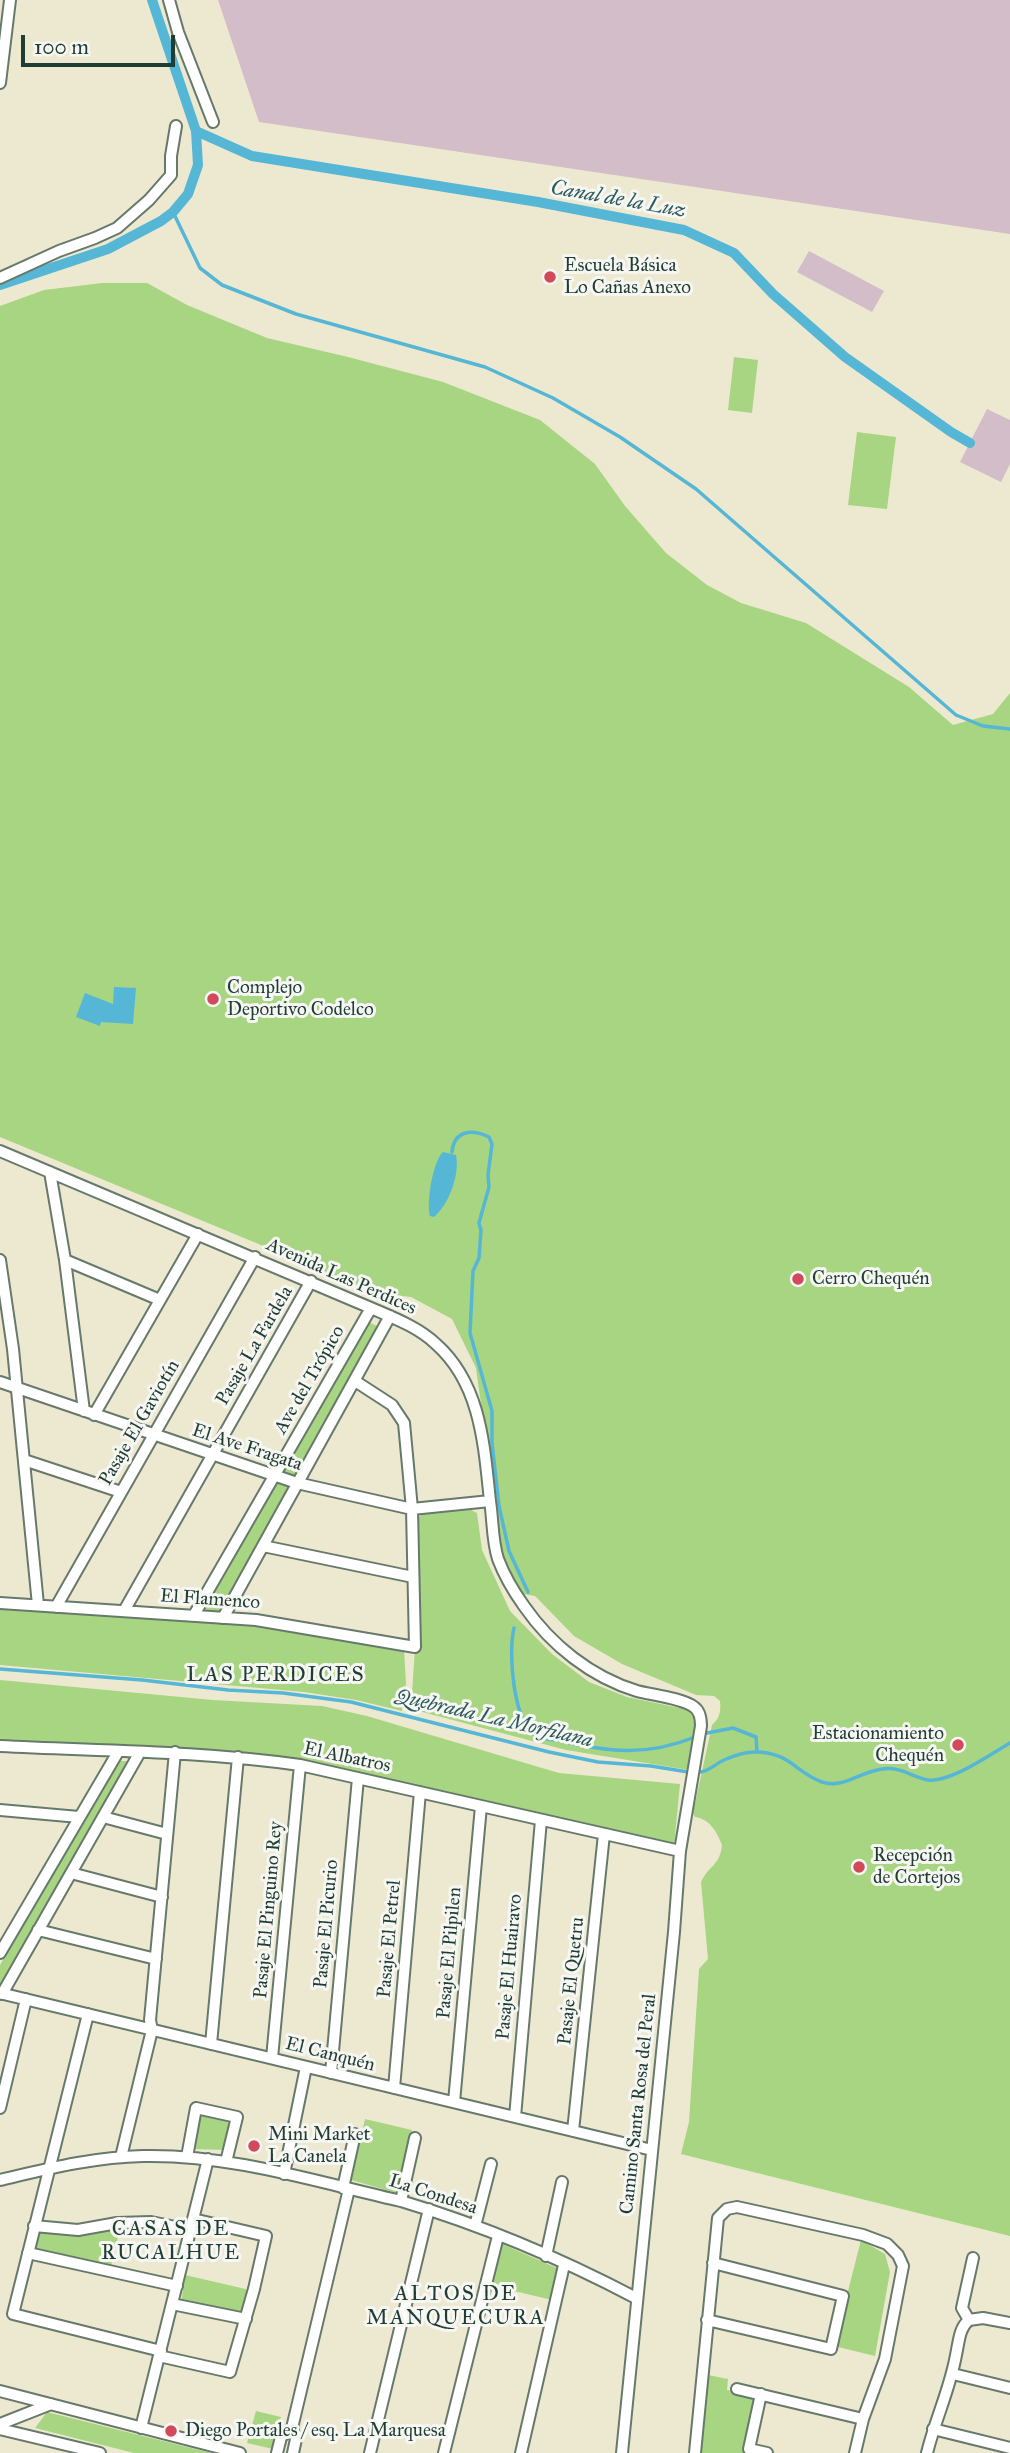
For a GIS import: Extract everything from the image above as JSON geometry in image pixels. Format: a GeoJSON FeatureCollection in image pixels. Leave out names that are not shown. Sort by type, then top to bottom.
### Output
{"type":"FeatureCollection","features":[{"type":"Feature","properties":{"kind":"street"},"geometry":{"type":"LineString","coordinates":[[0,83],[10,0]]}},
{"type":"Feature","properties":{"kind":"street"},"geometry":{"type":"LineString","coordinates":[[169,0],[178,32],[213,122]]}},
{"type":"Feature","properties":{"kind":"street"},"geometry":{"type":"LineString","coordinates":[[0,278],[117,228],[149,200],[171,174],[176,126]]}},
{"type":"Feature","properties":{"kind":"street","name":"Avenida Las Perdices"},"geometry":{"type":"LineString","coordinates":[[0,1151],[311,1281],[413,1327],[435,1343],[454,1362],[468,1385],[480,1424],[499,1560],[524,1606],[551,1638],[588,1668],[633,1689],[695,1708],[701,1721],[695,1760]]}},
{"type":"Feature","properties":{"kind":"street"},"geometry":{"type":"LineString","coordinates":[[50,1172],[89,1413]]}},
{"type":"Feature","properties":{"kind":"street"},"geometry":{"type":"LineString","coordinates":[[89,1413],[198,1234]]}},
{"type":"Feature","properties":{"kind":"street","name":"Pasaje El Gaviotín"},"geometry":{"type":"LineString","coordinates":[[56,1606],[254,1257]]}},
{"type":"Feature","properties":{"kind":"street"},"geometry":{"type":"LineString","coordinates":[[0,1260],[10,1326],[38,1605]]}},
{"type":"Feature","properties":{"kind":"street"},"geometry":{"type":"LineString","coordinates":[[65,1260],[160,1300]]}},
{"type":"Feature","properties":{"kind":"street","name":"Pasaje La Fardela"},"geometry":{"type":"LineString","coordinates":[[124,1611],[311,1281]]}},
{"type":"Feature","properties":{"kind":"street","name":"Ave del Trópico"},"geometry":{"type":"LineString","coordinates":[[194,1615],[372,1308]]}},
{"type":"Feature","properties":{"kind":"street","name":"Ave del Trópico"},"geometry":{"type":"LineString","coordinates":[[223,1618],[390,1316]]}},
{"type":"Feature","properties":{"kind":"street"},"geometry":{"type":"LineString","coordinates":[[262,1546],[413,1577],[412,1509],[404,1423],[391,1405],[355,1381]]}},
{"type":"Feature","properties":{"kind":"street","name":"El Ave Fragata"},"geometry":{"type":"LineString","coordinates":[[0,1382],[297,1483],[412,1509],[490,1501]]}},
{"type":"Feature","properties":{"kind":"street"},"geometry":{"type":"LineString","coordinates":[[23,1460],[121,1492]]}},
{"type":"Feature","properties":{"kind":"street","name":"El Flamenco"},"geometry":{"type":"LineString","coordinates":[[0,1603],[194,1615],[284,1624],[415,1647],[413,1577]]}},
{"type":"Feature","properties":{"kind":"street","name":"El Albatros"},"geometry":{"type":"LineString","coordinates":[[0,1746],[175,1752],[238,1756],[300,1765],[680,1851]]}},
{"type":"Feature","properties":{"kind":"street"},"geometry":{"type":"LineString","coordinates":[[0,1953],[118,1752]]}},
{"type":"Feature","properties":{"kind":"street"},"geometry":{"type":"LineString","coordinates":[[1,1993],[140,1752]]}},
{"type":"Feature","properties":{"kind":"street"},"geometry":{"type":"LineString","coordinates":[[121,2157],[152,2030],[150,2020],[175,1752]]}},
{"type":"Feature","properties":{"kind":"street"},"geometry":{"type":"LineString","coordinates":[[211,2044],[238,1756]]}},
{"type":"Feature","properties":{"kind":"street","name":"Camino Santa Rosa del Peral"},"geometry":{"type":"LineString","coordinates":[[622,2453],[680,1851],[695,1760]]}},
{"type":"Feature","properties":{"kind":"street","name":"Pasaje El Pinguino Rey"},"geometry":{"type":"LineString","coordinates":[[272,2059],[300,1765]]}},
{"type":"Feature","properties":{"kind":"street","name":"Pasaje El Picurio"},"geometry":{"type":"LineString","coordinates":[[331,2073],[358,1778]]}},
{"type":"Feature","properties":{"kind":"street","name":"Pasaje El Petrel"},"geometry":{"type":"LineString","coordinates":[[394,2088],[421,1792]]}},
{"type":"Feature","properties":{"kind":"street","name":"Pasaje El Pilpilen"},"geometry":{"type":"LineString","coordinates":[[454,2102],[481,1806]]}},
{"type":"Feature","properties":{"kind":"street"},"geometry":{"type":"LineString","coordinates":[[0,1810],[79,1817]]}},
{"type":"Feature","properties":{"kind":"street"},"geometry":{"type":"LineString","coordinates":[[103,1817],[167,1834]]}},
{"type":"Feature","properties":{"kind":"street","name":"Pasaje El Huairavo"},"geometry":{"type":"LineString","coordinates":[[515,2117],[541,1820]]}},
{"type":"Feature","properties":{"kind":"street","name":"Pasaje El Quetru"},"geometry":{"type":"LineString","coordinates":[[573,2131],[604,1834]]}},
{"type":"Feature","properties":{"kind":"street"},"geometry":{"type":"LineString","coordinates":[[71,1873],[162,1897]]}},
{"type":"Feature","properties":{"kind":"street"},"geometry":{"type":"LineString","coordinates":[[38,1930],[156,1959]]}},
{"type":"Feature","properties":{"kind":"street"},"geometry":{"type":"LineString","coordinates":[[0,1946],[0,1953]]}},
{"type":"Feature","properties":{"kind":"street","name":"El Canquén"},"geometry":{"type":"LineString","coordinates":[[1,1993],[652,2150]]}},
{"type":"Feature","properties":{"kind":"street"},"geometry":{"type":"LineString","coordinates":[[0,2108],[26,1999]]}},
{"type":"Feature","properties":{"kind":"street"},"geometry":{"type":"LineString","coordinates":[[34,2226],[78,2231],[117,2224],[151,2222],[266,2236],[230,2372],[13,2314],[34,2226],[88,2014]]}},
{"type":"Feature","properties":{"kind":"street"},"geometry":{"type":"LineString","coordinates":[[284,2174],[306,2067]]}},
{"type":"Feature","properties":{"kind":"street"},"geometry":{"type":"LineString","coordinates":[[187,2157],[196,2108],[237,2117],[226,2162]]}},
{"type":"Feature","properties":{"kind":"street"},"geometry":{"type":"LineString","coordinates":[[293,2453],[296,2439],[292,2428],[346,2188],[355,2134]]}},
{"type":"Feature","properties":{"kind":"street"},"geometry":{"type":"LineString","coordinates":[[401,2201],[415,2138]]}},
{"type":"Feature","properties":{"kind":"street","name":"La Condesa"},"geometry":{"type":"LineString","coordinates":[[0,2180],[121,2157],[187,2157],[226,2162],[429,2209],[546,2256],[636,2298]]}},
{"type":"Feature","properties":{"kind":"street"},"geometry":{"type":"LineString","coordinates":[[141,2428],[208,2159]]}},
{"type":"Feature","properties":{"kind":"street"},"geometry":{"type":"LineString","coordinates":[[475,2226],[491,2164]]}},
{"type":"Feature","properties":{"kind":"street"},"geometry":{"type":"LineString","coordinates":[[546,2256],[562,2182]]}},
{"type":"Feature","properties":{"kind":"street"},"geometry":{"type":"LineString","coordinates":[[695,2453],[718,2218],[727,2209],[742,2207],[863,2235],[887,2244],[904,2266],[885,2359],[863,2419],[855,2453]]}},
{"type":"Feature","properties":{"kind":"street"},"geometry":{"type":"LineString","coordinates":[[370,2453],[429,2209]]}},
{"type":"Feature","properties":{"kind":"street"},"geometry":{"type":"LineString","coordinates":[[444,2453],[498,2236]]}},
{"type":"Feature","properties":{"kind":"street"},"geometry":{"type":"LineString","coordinates":[[28,2253],[177,2286]]}},
{"type":"Feature","properties":{"kind":"street"},"geometry":{"type":"LineString","coordinates":[[969,2320],[962,2308],[973,2258]]}},
{"type":"Feature","properties":{"kind":"street"},"geometry":{"type":"LineString","coordinates":[[707,2320],[831,2349],[843,2296],[713,2263]]}},
{"type":"Feature","properties":{"kind":"street"},"geometry":{"type":"LineString","coordinates":[[521,2453],[564,2265]]}},
{"type":"Feature","properties":{"kind":"street"},"geometry":{"type":"LineString","coordinates":[[172,2304],[246,2319]]}},
{"type":"Feature","properties":{"kind":"street"},"geometry":{"type":"LineString","coordinates":[[927,2453],[953,2374],[962,2325],[969,2320],[983,2318],[1010,2323]]}},
{"type":"Feature","properties":{"kind":"street"},"geometry":{"type":"LineString","coordinates":[[953,2374],[1010,2388]]}},
{"type":"Feature","properties":{"kind":"street"},"geometry":{"type":"LineString","coordinates":[[737,2389],[863,2419]]}},
{"type":"Feature","properties":{"kind":"street"},"geometry":{"type":"LineString","coordinates":[[0,2391],[240,2453]]}},
{"type":"Feature","properties":{"kind":"street"},"geometry":{"type":"LineString","coordinates":[[761,2394],[750,2449],[767,2453]]}},
{"type":"Feature","properties":{"kind":"street"},"geometry":{"type":"LineString","coordinates":[[0,2426],[51,2404]]}},
{"type":"Feature","properties":{"kind":"street"},"geometry":{"type":"LineString","coordinates":[[27,2435],[22,2421],[30,2411]]}},
{"type":"Feature","properties":{"kind":"street"},"geometry":{"type":"LineString","coordinates":[[0,2426],[100,2453]]}},
{"type":"Feature","properties":{"kind":"street"},"geometry":{"type":"LineString","coordinates":[[277,2453],[281,2437],[292,2428]]}},
{"type":"Feature","properties":{"kind":"street"},"geometry":{"type":"LineString","coordinates":[[933,2429],[1010,2448]]}},
{"type":"Feature","properties":{"kind":"shaded area"},"geometry":{"type":"Polygon","coordinates":[[[218,0],[1010,0],[1010,234],[259,122],[218,0]]]}},
{"type":"Feature","properties":{"kind":"shaded area"},"geometry":{"type":"Polygon","coordinates":[[[809,251],[884,291],[872,312],[797,272],[809,251]]]}},
{"type":"Feature","properties":{"kind":"shaded area"},"geometry":{"type":"Polygon","coordinates":[[[987,409],[1010,420],[1010,464],[1001,482],[960,462],[987,409]]]}},
{"type":"Feature","properties":{"kind":"green space"},"geometry":{"type":"Polygon","coordinates":[[[102,283],[147,283],[187,305],[267,338],[443,382],[540,420],[595,464],[625,506],[666,553],[707,585],[741,603],[806,623],[909,687],[953,725],[993,714],[1010,693],[1010,2236],[681,2154],[689,2122],[699,1969],[708,1959],[701,1882],[719,1857],[722,1845],[712,1827],[693,1813],[712,1725],[719,1714],[720,1701],[714,1696],[696,1695],[622,1664],[574,1636],[535,1596],[517,1593],[502,1555],[476,1368],[452,1319],[411,1297],[377,1293],[0,1137],[0,306],[44,290],[102,283]]]}},
{"type":"Feature","properties":{"kind":"green space"},"geometry":{"type":"Polygon","coordinates":[[[734,357],[758,360],[752,413],[728,410],[734,357]]]}},
{"type":"Feature","properties":{"kind":"green space"},"geometry":{"type":"Polygon","coordinates":[[[857,432],[896,437],[887,509],[848,505],[857,432]]]}},
{"type":"Feature","properties":{"kind":"green space"},"geometry":{"type":"Polygon","coordinates":[[[366,1321],[382,1328],[221,1616],[201,1615],[366,1321]]]}},
{"type":"Feature","properties":{"kind":"green space"},"geometry":{"type":"Polygon","coordinates":[[[469,1509],[477,1513],[482,1550],[510,1611],[552,1654],[589,1682],[627,1697],[685,1709],[695,1715],[697,1724],[689,1770],[566,1750],[411,1709],[415,1647],[414,1522],[423,1513],[469,1509]]]}},
{"type":"Feature","properties":{"kind":"green space"},"geometry":{"type":"Polygon","coordinates":[[[0,1608],[274,1627],[404,1649],[406,1683],[402,1711],[304,1692],[0,1665],[0,1608]]]}},
{"type":"Feature","properties":{"kind":"green space"},"geometry":{"type":"Polygon","coordinates":[[[0,1680],[213,1700],[322,1706],[367,1716],[559,1773],[680,1784],[674,1846],[316,1764],[255,1754],[0,1741],[0,1680]]]}},
{"type":"Feature","properties":{"kind":"green space"},"geometry":{"type":"Polygon","coordinates":[[[115,1761],[129,1761],[0,1986],[0,1965],[115,1761]]]}},
{"type":"Feature","properties":{"kind":"green space"},"geometry":{"type":"Polygon","coordinates":[[[206,2115],[230,2120],[232,2124],[226,2150],[193,2149],[199,2118],[206,2115]]]}},
{"type":"Feature","properties":{"kind":"green space"},"geometry":{"type":"Polygon","coordinates":[[[365,2119],[412,2130],[397,2193],[351,2180],[365,2119]]]}},
{"type":"Feature","properties":{"kind":"green space"},"geometry":{"type":"Polygon","coordinates":[[[120,2229],[111,2266],[35,2250],[40,2230],[78,2236],[120,2229]]]}},
{"type":"Feature","properties":{"kind":"green space"},"geometry":{"type":"Polygon","coordinates":[[[861,2240],[885,2254],[890,2272],[875,2356],[834,2346],[861,2240]]]}},
{"type":"Feature","properties":{"kind":"green space"},"geometry":{"type":"Polygon","coordinates":[[[498,2242],[561,2270],[552,2300],[489,2285],[498,2242]]]}},
{"type":"Feature","properties":{"kind":"green space"},"geometry":{"type":"Polygon","coordinates":[[[185,2275],[250,2290],[244,2317],[181,2304],[185,2275]]]}},
{"type":"Feature","properties":{"kind":"green space"},"geometry":{"type":"Polygon","coordinates":[[[708,2375],[728,2379],[727,2390],[757,2396],[746,2453],[699,2453],[708,2375]]]}},
{"type":"Feature","properties":{"kind":"green space"},"geometry":{"type":"Polygon","coordinates":[[[256,2411],[281,2417],[273,2449],[247,2443],[256,2411]]]}},
{"type":"Feature","properties":{"kind":"green space"},"geometry":{"type":"Polygon","coordinates":[[[47,2412],[211,2453],[134,2453],[35,2428],[47,2412]]]}},
{"type":"Feature","properties":{"kind":"water"},"geometry":{"type":"Polygon","coordinates":[[[114,987],[136,988],[133,1024],[101,1022],[100,1026],[76,1017],[85,993],[113,1004],[114,987]]]}},
{"type":"Feature","properties":{"kind":"water"},"geometry":{"type":"Polygon","coordinates":[[[443,1152],[456,1155],[455,1180],[449,1197],[434,1217],[430,1216],[429,1210],[430,1192],[433,1173],[443,1152]]]}},
{"type":"Feature","properties":{"kind":"waterway"},"geometry":{"type":"LineString","coordinates":[[0,285],[108,249],[161,221],[173,212],[188,194],[198,165],[196,131],[152,0]]}},
{"type":"Feature","properties":{"kind":"waterway","name":"Canal de la Luz"},"geometry":{"type":"LineString","coordinates":[[196,131],[252,156],[538,202],[684,230],[734,253],[773,294],[845,357],[970,443]]}},
{"type":"Feature","properties":{"kind":"waterway"},"geometry":{"type":"LineString","coordinates":[[173,212],[200,268],[222,285],[296,314],[485,367],[553,398],[620,437],[696,489],[956,715],[983,726],[1010,729]]}},
{"type":"Feature","properties":{"kind":"waterway"},"geometry":{"type":"LineString","coordinates":[[452,1152],[456,1139],[465,1133],[483,1134],[489,1137],[492,1144],[489,1187],[479,1223],[479,1258],[473,1271],[470,1333],[492,1411],[492,1443],[499,1506],[509,1551],[528,1592]]}},
{"type":"Feature","properties":{"kind":"waterway"},"geometry":{"type":"LineString","coordinates":[[514,1628],[512,1669],[517,1702],[528,1729],[538,1737],[610,1750],[660,1748],[695,1737]]}},
{"type":"Feature","properties":{"kind":"waterway","name":"Quebrada La Morfilana"},"geometry":{"type":"LineString","coordinates":[[0,1669],[283,1693],[351,1702],[549,1752],[598,1762],[688,1772]]}},
{"type":"Feature","properties":{"kind":"waterway"},"geometry":{"type":"LineString","coordinates":[[702,1734],[733,1728],[756,1737],[757,1752]]}},
{"type":"Feature","properties":{"kind":"waterway","name":"Quebrada La Morfilana"},"geometry":{"type":"LineString","coordinates":[[701,1772],[731,1757],[755,1752],[777,1755],[813,1778],[830,1784],[888,1768],[922,1779],[937,1780],[970,1767],[1010,1743]]}},
{"type":"Feature","properties":{"kind":"place","name":"Escuela Básica Lo Cañas Anexo"},"geometry":{"type":"Point","coordinates":[550,277]}},
{"type":"Feature","properties":{"kind":"place","name":"Complejo Deportivo Codelco"},"geometry":{"type":"Point","coordinates":[213,999]}},
{"type":"Feature","properties":{"kind":"place","name":"Cerro Chequén"},"geometry":{"type":"Point","coordinates":[798,1279]}},
{"type":"Feature","properties":{"kind":"place","name":"Estacionamiento Chequén"},"geometry":{"type":"Point","coordinates":[958,1745]}},
{"type":"Feature","properties":{"kind":"place","name":"Recepción de Cortejos"},"geometry":{"type":"Point","coordinates":[859,1867]}},
{"type":"Feature","properties":{"kind":"place","name":"Mini Market La Canela"},"geometry":{"type":"Point","coordinates":[254,2146]}},
{"type":"Feature","properties":{"kind":"place","name":"Diego Portales / esq. La Marquesa"},"geometry":{"type":"Point","coordinates":[171,2431]}},
{"type":"Feature","properties":{"kind":"district","name":"LAS PERDICES"},"geometry":{"type":"Point","coordinates":[276,1676]}},
{"type":"Feature","properties":{"kind":"district","name":"CASAS DE RUCALHUE"},"geometry":{"type":"Point","coordinates":[171,2242]}},
{"type":"Feature","properties":{"kind":"district","name":"ALTOS DE MANQUECURA"},"geometry":{"type":"Point","coordinates":[456,2307]}}]}
